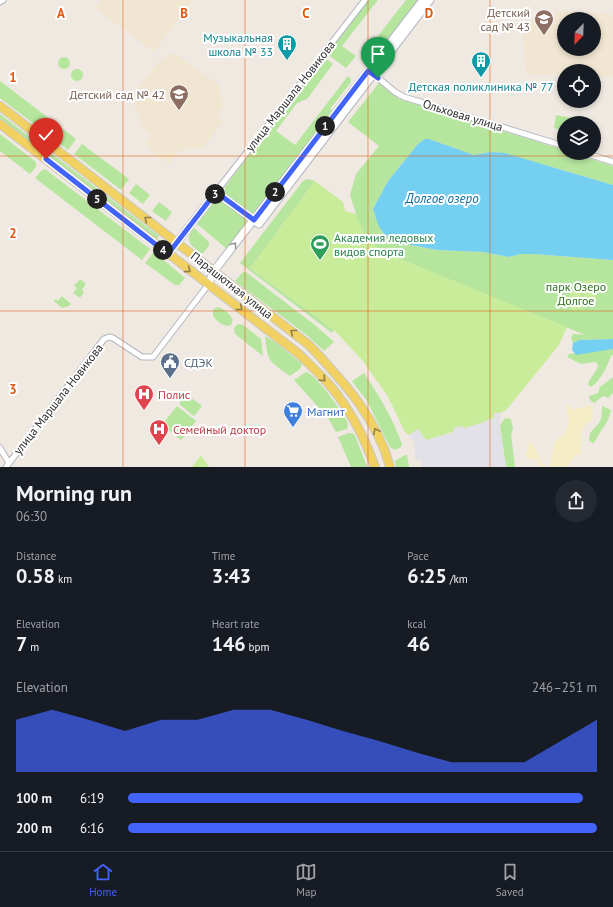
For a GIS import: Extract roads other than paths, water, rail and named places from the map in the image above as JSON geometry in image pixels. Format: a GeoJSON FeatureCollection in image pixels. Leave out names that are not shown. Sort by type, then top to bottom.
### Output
{"type":"FeatureCollection","features":[{"type":"Feature","properties":{"kind":"main road","name":"Парашютная улица"},"geometry":{"type":"LineString","coordinates":[[0,106],[178,242],[309,345],[342,379],[362,406],[378,436],[390,467]]}},
{"type":"Feature","properties":{"kind":"main road","name":"Парашютная улица"},"geometry":{"type":"LineString","coordinates":[[0,124],[299,354],[333,389],[349,413],[366,444],[376,467]]}},
{"type":"Feature","properties":{"kind":"street","name":"улица Маршала Новикова"},"geometry":{"type":"LineString","coordinates":[[168,254],[364,0]]}},
{"type":"Feature","properties":{"kind":"street","name":"улица Маршала Новикова"},"geometry":{"type":"LineString","coordinates":[[7,465],[104,339],[109,337],[113,338],[142,357],[153,357],[208,285],[214,271],[256,222],[371,72],[423,0]]}},
{"type":"Feature","properties":{"kind":"street","name":"улица Маршала Новикова"},"geometry":{"type":"LineString","coordinates":[[371,72],[430,0]]}},
{"type":"Feature","properties":{"kind":"street","name":"Ольховая улица"},"geometry":{"type":"LineString","coordinates":[[371,72],[395,92],[404,97],[557,144]]}},
{"type":"Feature","properties":{"kind":"street"},"geometry":{"type":"LineString","coordinates":[[601,158],[613,162]]}},
{"type":"Feature","properties":{"kind":"street"},"geometry":{"type":"LineString","coordinates":[[216,192],[256,222]]}},
{"type":"Feature","properties":{"kind":"street"},"geometry":{"type":"LineString","coordinates":[[0,448],[7,465]]}},
{"type":"Feature","properties":{"kind":"water","name":"Долгое озеро"},"geometry":{"type":"Polygon","coordinates":[[[425,139],[429,139],[474,155],[491,152],[505,153],[613,185],[613,260],[533,254],[521,254],[509,257],[483,252],[437,250],[411,245],[385,235],[379,227],[373,209],[388,181],[418,144],[425,139]]]}},
{"type":"Feature","properties":{"kind":"water"},"geometry":{"type":"Polygon","coordinates":[[[613,339],[613,349],[576,355],[572,350],[573,343],[580,340],[613,339]]]}},
{"type":"Feature","properties":{"kind":"place","name":"Детский сад № 43"},"geometry":{"type":"Point","coordinates":[544,36]}},
{"type":"Feature","properties":{"kind":"place","name":"Музыкальная школа № 33"},"geometry":{"type":"Point","coordinates":[287,61]}},
{"type":"Feature","properties":{"kind":"place","name":"Детская поликлиника № 77"},"geometry":{"type":"Point","coordinates":[481,78]}},
{"type":"Feature","properties":{"kind":"place","name":"Детский сад № 42"},"geometry":{"type":"Point","coordinates":[179,111]}},
{"type":"Feature","properties":{"kind":"place","name":"Академия ледовых видов спорта"},"geometry":{"type":"Point","coordinates":[320,261]}},
{"type":"Feature","properties":{"kind":"place","name":"СДЭК"},"geometry":{"type":"Point","coordinates":[170,379]}},
{"type":"Feature","properties":{"kind":"place","name":"Полис"},"geometry":{"type":"Point","coordinates":[144,411]}},
{"type":"Feature","properties":{"kind":"place","name":"Магнит"},"geometry":{"type":"Point","coordinates":[293,428]}},
{"type":"Feature","properties":{"kind":"place","name":"Семейный доктор"},"geometry":{"type":"Point","coordinates":[159,446]}},
{"type":"Feature","properties":{"kind":"park label","name":"парк Озеро Долгое"},"geometry":{"type":"Point","coordinates":[576,293]}}]}
